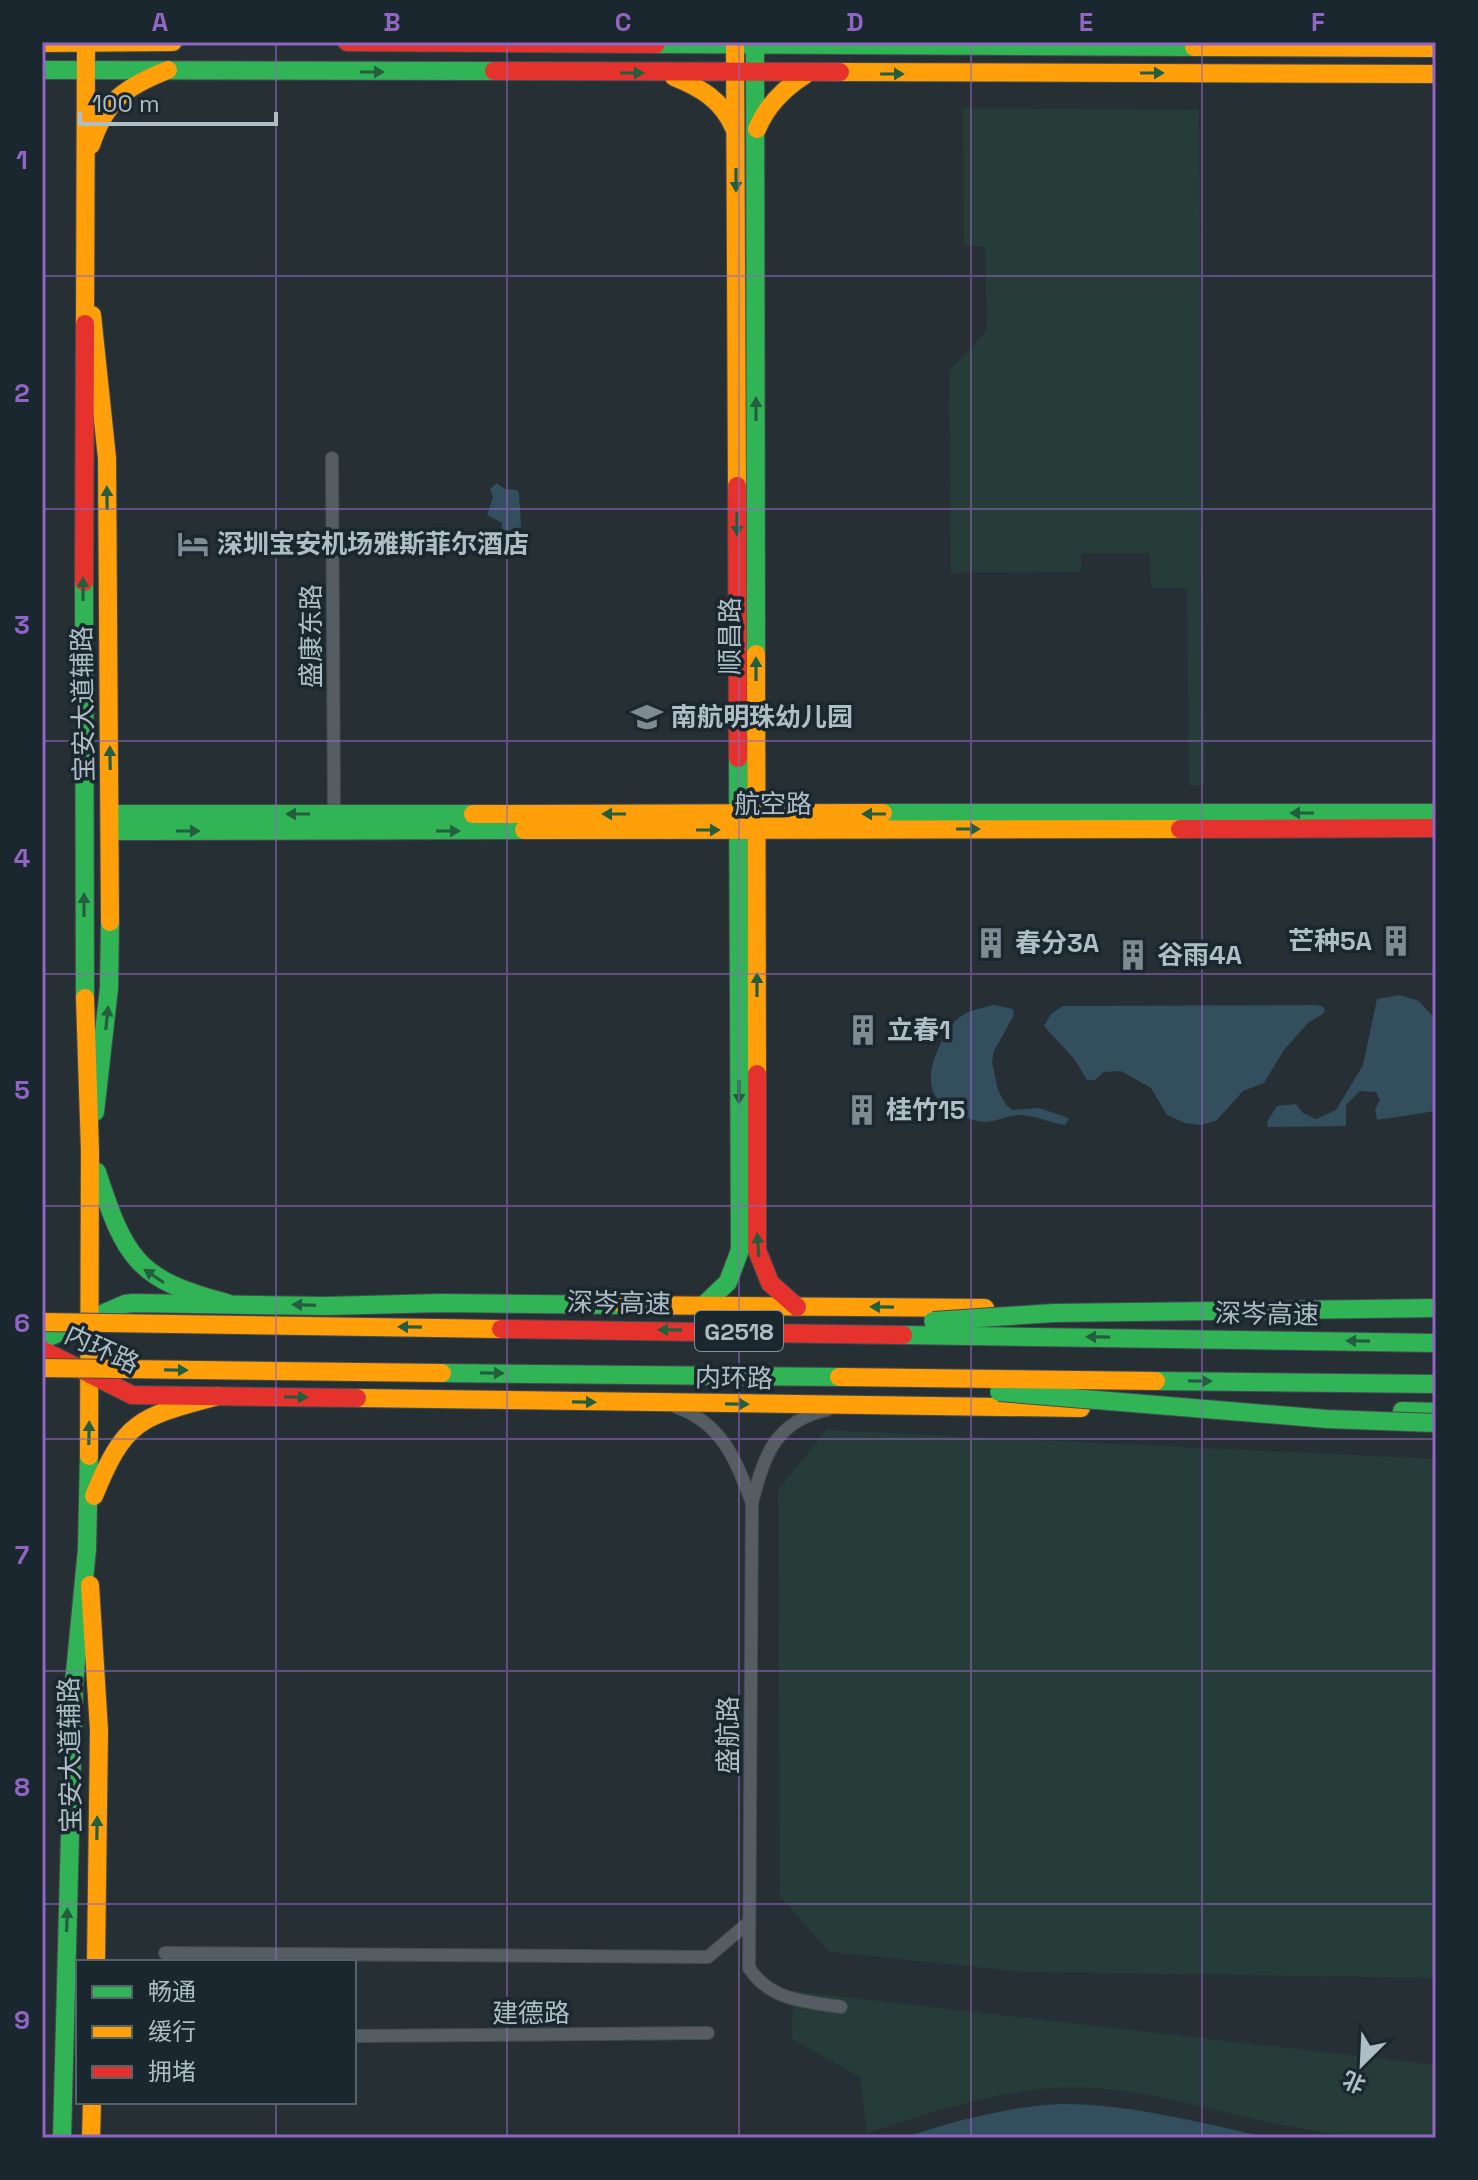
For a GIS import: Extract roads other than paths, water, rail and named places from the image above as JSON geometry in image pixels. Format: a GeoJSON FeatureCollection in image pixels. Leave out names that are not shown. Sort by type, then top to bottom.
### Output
{"type":"FeatureCollection","features":[{"type":"Feature","properties":{"kind":"main road"},"geometry":{"type":"LineString","coordinates":[[42,43],[173,42]]}},
{"type":"Feature","properties":{"kind":"main road"},"geometry":{"type":"LineString","coordinates":[[347,42],[1436,48]]}},
{"type":"Feature","properties":{"kind":"main road"},"geometry":{"type":"LineString","coordinates":[[62,2138],[74,1683],[87,1549],[90,1374],[90,1151],[84,958],[86,43]]}},
{"type":"Feature","properties":{"kind":"main road","name":"顺昌路"},"geometry":{"type":"LineString","coordinates":[[735,44],[757,1250],[768,1282],[780,1296],[797,1307]]}},
{"type":"Feature","properties":{"kind":"main road","name":"顺昌路"},"geometry":{"type":"LineString","coordinates":[[703,1306],[718,1297],[729,1282],[740,1250],[748,822],[755,44]]}},
{"type":"Feature","properties":{"kind":"main road"},"geometry":{"type":"LineString","coordinates":[[42,70],[1436,74]]}},
{"type":"Feature","properties":{"kind":"main road"},"geometry":{"type":"LineString","coordinates":[[87,173],[97,127],[112,100],[133,84],[168,70]]}},
{"type":"Feature","properties":{"kind":"main road"},"geometry":{"type":"LineString","coordinates":[[664,73],[716,99],[725,109],[736,132]]}},
{"type":"Feature","properties":{"kind":"main road"},"geometry":{"type":"LineString","coordinates":[[755,135],[760,120],[774,99],[808,74]]}},
{"type":"Feature","properties":{"kind":"main road","name":"宝安大道辅路"},"geometry":{"type":"LineString","coordinates":[[85,257],[107,458],[110,823],[109,988],[90,1151]]}},
{"type":"Feature","properties":{"kind":"main road","name":"航空路"},"geometry":{"type":"LineString","coordinates":[[110,823],[334,814],[748,822],[1436,813]]}},
{"type":"Feature","properties":{"kind":"main road","name":"航空路"},"geometry":{"type":"LineString","coordinates":[[110,823],[748,822],[1436,828]]}},
{"type":"Feature","properties":{"kind":"main road"},"geometry":{"type":"LineString","coordinates":[[90,1151],[114,1227],[132,1257],[159,1281],[179,1290],[227,1303]]}},
{"type":"Feature","properties":{"kind":"main road","name":"内环路"},"geometry":{"type":"LineString","coordinates":[[42,1340],[125,1304],[378,1307],[441,1303],[1436,1311]]}},
{"type":"Feature","properties":{"kind":"main road"},"geometry":{"type":"LineString","coordinates":[[777,1331],[1054,1313],[1436,1311]]}},
{"type":"Feature","properties":{"kind":"main road","name":"深岑高速"},"geometry":{"type":"LineString","coordinates":[[42,1322],[1436,1343]]}},
{"type":"Feature","properties":{"kind":"main road","name":"内环路"},"geometry":{"type":"LineString","coordinates":[[42,1350],[132,1395],[1436,1412]]}},
{"type":"Feature","properties":{"kind":"main road","name":"G2518"},"geometry":{"type":"LineString","coordinates":[[42,1368],[1436,1384]]}},
{"type":"Feature","properties":{"kind":"main road"},"geometry":{"type":"LineString","coordinates":[[806,1376],[1327,1419],[1436,1423]]}},
{"type":"Feature","properties":{"kind":"main road"},"geometry":{"type":"LineString","coordinates":[[88,1511],[114,1449],[136,1424],[152,1414],[218,1396]]}},
{"type":"Feature","properties":{"kind":"main road","name":"宝安大道辅路"},"geometry":{"type":"LineString","coordinates":[[87,1549],[99,1730],[96,1960]]}},
{"type":"Feature","properties":{"kind":"main road"},"geometry":{"type":"LineString","coordinates":[[91,2138],[92,2104]]}},
{"type":"Feature","properties":{"kind":"street","name":"盛康东路"},"geometry":{"type":"LineString","coordinates":[[332,458],[334,814]]}},
{"type":"Feature","properties":{"kind":"street"},"geometry":{"type":"LineString","coordinates":[[659,1403],[687,1410],[721,1436],[737,1462],[752,1503]]}},
{"type":"Feature","properties":{"kind":"street"},"geometry":{"type":"LineString","coordinates":[[752,1503],[761,1467],[770,1447],[784,1431],[801,1418],[846,1406]]}},
{"type":"Feature","properties":{"kind":"street","name":"盛航路"},"geometry":{"type":"LineString","coordinates":[[752,1503],[749,1968],[759,1983],[776,1994],[841,2007]]}},
{"type":"Feature","properties":{"kind":"street"},"geometry":{"type":"LineString","coordinates":[[165,1953],[708,1957],[749,1922]]}},
{"type":"Feature","properties":{"kind":"street","name":"建德路"},"geometry":{"type":"LineString","coordinates":[[356,2036],[708,2033]]}},
{"type":"Feature","properties":{"kind":"water"},"geometry":{"type":"Polygon","coordinates":[[[497,483],[519,493],[521,527],[515,538],[501,535],[502,523],[487,515],[493,497],[490,489],[497,483]]]}},
{"type":"Feature","properties":{"kind":"water"},"geometry":{"type":"Polygon","coordinates":[[[1399,995],[1419,1001],[1436,1020],[1436,1111],[1377,1120],[1375,1109],[1380,1100],[1376,1092],[1360,1091],[1346,1105],[1346,1126],[1268,1127],[1267,1122],[1277,1106],[1296,1104],[1303,1113],[1316,1119],[1336,1110],[1363,1065],[1377,999],[1399,995]]]}},
{"type":"Feature","properties":{"kind":"water"},"geometry":{"type":"Polygon","coordinates":[[[994,1005],[1013,1009],[1014,1015],[994,1051],[992,1062],[998,1090],[1006,1105],[1013,1110],[1039,1108],[1066,1117],[1069,1119],[1065,1125],[1022,1115],[986,1122],[975,1120],[947,1108],[934,1094],[932,1067],[949,1028],[966,1013],[994,1005]]]}},
{"type":"Feature","properties":{"kind":"water"},"geometry":{"type":"Polygon","coordinates":[[[1063,1006],[1322,1006],[1325,1010],[1323,1014],[1308,1023],[1284,1050],[1264,1083],[1243,1091],[1216,1121],[1200,1125],[1185,1123],[1167,1115],[1151,1088],[1121,1071],[1104,1072],[1095,1080],[1087,1080],[1075,1060],[1044,1026],[1051,1014],[1063,1006]]]}},
{"type":"Feature","properties":{"kind":"water"},"geometry":{"type":"Polygon","coordinates":[[[1061,2104],[1140,2111],[1271,2138],[902,2138],[980,2116],[1061,2104]]]}},
{"type":"Feature","properties":{"kind":"place","name":"深圳宝安机场雅斯菲尔酒店"},"geometry":{"type":"Point","coordinates":[193,544]}},
{"type":"Feature","properties":{"kind":"place","name":"南航明珠幼儿园"},"geometry":{"type":"Point","coordinates":[647,717]}},
{"type":"Feature","properties":{"kind":"place","name":"芒种5A"},"geometry":{"type":"Point","coordinates":[1396,941]}},
{"type":"Feature","properties":{"kind":"place","name":"春分3A"},"geometry":{"type":"Point","coordinates":[991,943]}},
{"type":"Feature","properties":{"kind":"place","name":"谷雨4A"},"geometry":{"type":"Point","coordinates":[1133,955]}},
{"type":"Feature","properties":{"kind":"place","name":"立春1"},"geometry":{"type":"Point","coordinates":[863,1030]}},
{"type":"Feature","properties":{"kind":"place","name":"桂竹15"},"geometry":{"type":"Point","coordinates":[862,1110]}}]}
